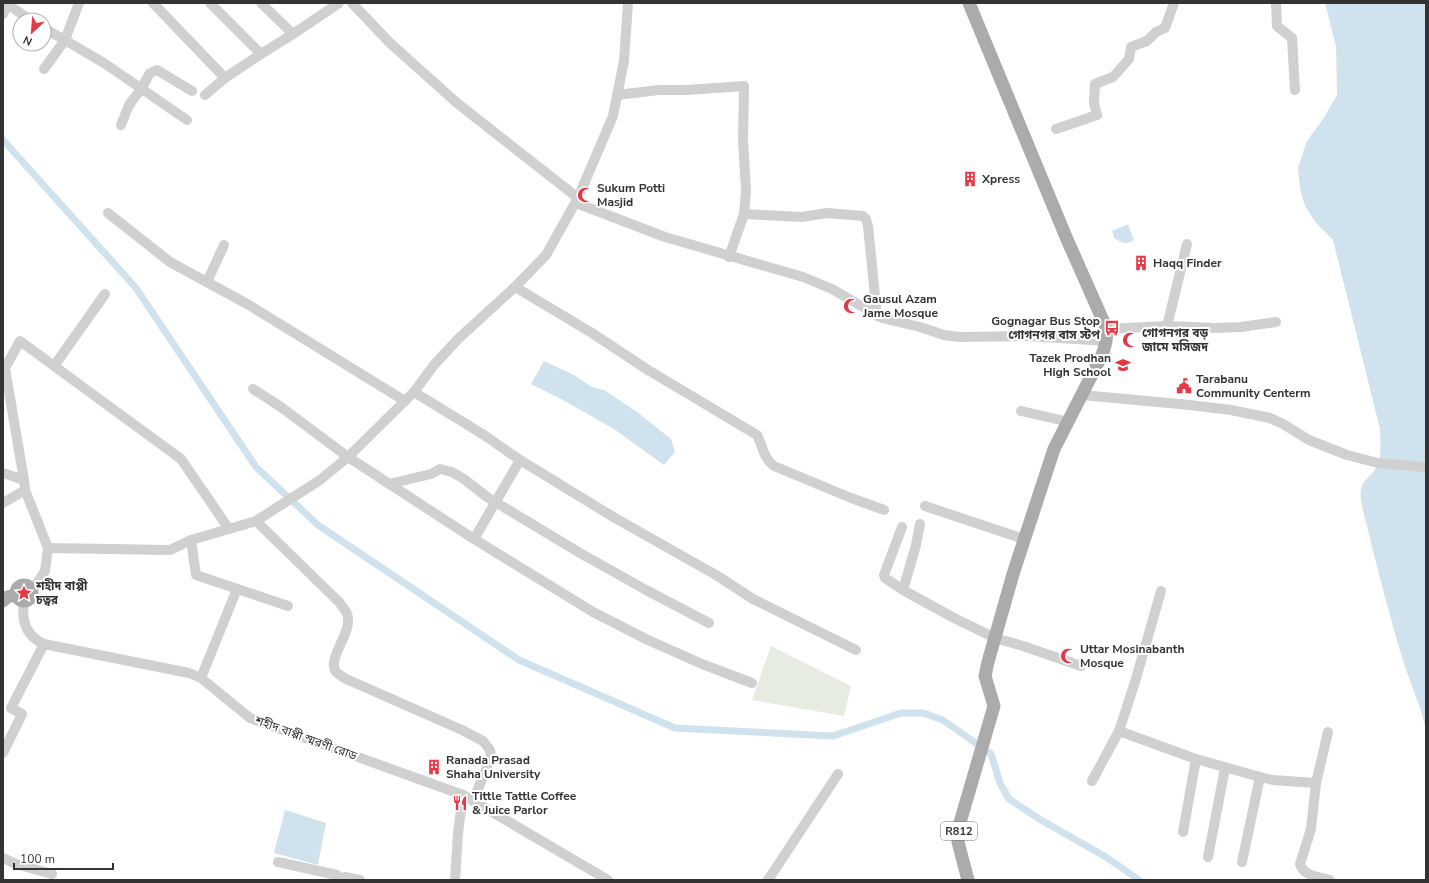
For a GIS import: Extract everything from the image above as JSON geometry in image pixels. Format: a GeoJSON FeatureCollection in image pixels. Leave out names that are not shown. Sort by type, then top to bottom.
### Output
{"type":"FeatureCollection","features":[{"type":"Feature","properties":{"kind":"main road"},"geometry":{"type":"LineString","coordinates":[[969,3],[1107,335]]}},
{"type":"Feature","properties":{"kind":"main road","name":"R812"},"geometry":{"type":"LineString","coordinates":[[968,880],[958,842],[959,826],[973,783],[994,706],[985,676],[988,662],[1024,539],[1054,449],[1102,355],[1107,335]]}},
{"type":"Feature","properties":{"kind":"main road"},"geometry":{"type":"LineString","coordinates":[[3,601],[7,597],[20,598],[17,589],[21,586],[27,586],[31,589]]}},
{"type":"Feature","properties":{"kind":"street"},"geometry":{"type":"LineString","coordinates":[[3,14],[8,3],[20,12]]}},
{"type":"Feature","properties":{"kind":"street"},"geometry":{"type":"LineString","coordinates":[[153,3],[225,78]]}},
{"type":"Feature","properties":{"kind":"street"},"geometry":{"type":"LineString","coordinates":[[210,3],[261,54]]}},
{"type":"Feature","properties":{"kind":"street"},"geometry":{"type":"LineString","coordinates":[[262,3],[293,34]]}},
{"type":"Feature","properties":{"kind":"street"},"geometry":{"type":"LineString","coordinates":[[205,95],[225,78],[339,3]]}},
{"type":"Feature","properties":{"kind":"street"},"geometry":{"type":"LineString","coordinates":[[352,3],[389,42],[457,103],[577,201],[665,237],[729,257],[803,277],[832,289],[877,316],[959,338],[1107,335],[1167,326],[1216,328],[1241,327],[1276,322]]}},
{"type":"Feature","properties":{"kind":"street"},"geometry":{"type":"LineString","coordinates":[[1056,129],[1098,115],[1094,103],[1095,84],[1113,76],[1129,59],[1131,46],[1147,41],[1156,32],[1165,28],[1174,3]]}},
{"type":"Feature","properties":{"kind":"street"},"geometry":{"type":"LineString","coordinates":[[1276,3],[1278,26],[1292,38],[1294,90]]}},
{"type":"Feature","properties":{"kind":"street"},"geometry":{"type":"LineString","coordinates":[[44,70],[65,40],[76,4]]}},
{"type":"Feature","properties":{"kind":"street"},"geometry":{"type":"LineString","coordinates":[[48,548],[170,550],[191,540],[256,521],[320,480],[348,458],[414,392],[439,360],[458,339],[515,287],[546,255],[577,201],[613,116],[624,61],[628,4]]}},
{"type":"Feature","properties":{"kind":"street"},"geometry":{"type":"LineString","coordinates":[[52,33],[104,63],[187,120]]}},
{"type":"Feature","properties":{"kind":"street"},"geometry":{"type":"LineString","coordinates":[[121,125],[129,105],[141,89],[150,73],[157,70],[192,91]]}},
{"type":"Feature","properties":{"kind":"street"},"geometry":{"type":"LineString","coordinates":[[617,95],[659,90],[687,90],[744,86],[743,140],[746,192],[744,214],[729,257]]}},
{"type":"Feature","properties":{"kind":"street"},"geometry":{"type":"LineString","coordinates":[[108,213],[170,262],[335,357],[405,401]]}},
{"type":"Feature","properties":{"kind":"street"},"geometry":{"type":"LineString","coordinates":[[744,214],[802,217],[828,213],[863,216],[866,219],[868,226],[877,316]]}},
{"type":"Feature","properties":{"kind":"street"},"geometry":{"type":"LineString","coordinates":[[1167,326],[1187,244]]}},
{"type":"Feature","properties":{"kind":"street"},"geometry":{"type":"LineString","coordinates":[[207,282],[224,245]]}},
{"type":"Feature","properties":{"kind":"street"},"geometry":{"type":"LineString","coordinates":[[515,287],[592,333],[648,370],[757,435],[768,462],[774,466],[884,510]]}},
{"type":"Feature","properties":{"kind":"street"},"geometry":{"type":"LineString","coordinates":[[54,366],[105,294]]}},
{"type":"Feature","properties":{"kind":"street"},"geometry":{"type":"LineString","coordinates":[[31,589],[36,586],[45,571],[48,548],[24,485],[5,368],[20,341],[181,459],[229,529]]}},
{"type":"Feature","properties":{"kind":"street"},"geometry":{"type":"LineString","coordinates":[[253,389],[281,407],[348,458],[474,539],[593,612],[648,640],[702,664],[752,683]]}},
{"type":"Feature","properties":{"kind":"street"},"geometry":{"type":"LineString","coordinates":[[414,392],[484,435],[520,460],[615,518],[716,575],[753,599],[856,650]]}},
{"type":"Feature","properties":{"kind":"street"},"geometry":{"type":"LineString","coordinates":[[1082,395],[1231,410],[1270,418],[1309,440],[1347,455],[1378,463],[1424,467]]}},
{"type":"Feature","properties":{"kind":"street"},"geometry":{"type":"LineString","coordinates":[[1021,411],[1069,422]]}},
{"type":"Feature","properties":{"kind":"street"},"geometry":{"type":"LineString","coordinates":[[474,539],[520,460]]}},
{"type":"Feature","properties":{"kind":"street"},"geometry":{"type":"LineString","coordinates":[[390,484],[431,474],[440,469],[452,472],[496,502],[580,553],[709,624]]}},
{"type":"Feature","properties":{"kind":"street"},"geometry":{"type":"LineString","coordinates":[[3,473],[24,485]]}},
{"type":"Feature","properties":{"kind":"street"},"geometry":{"type":"LineString","coordinates":[[3,503],[24,485]]}},
{"type":"Feature","properties":{"kind":"street"},"geometry":{"type":"LineString","coordinates":[[925,506],[1024,539]]}},
{"type":"Feature","properties":{"kind":"street"},"geometry":{"type":"LineString","coordinates":[[256,521],[340,603],[347,613],[347,629],[334,666],[337,673],[344,678],[462,730],[483,741],[490,750],[491,757],[473,801]]}},
{"type":"Feature","properties":{"kind":"street"},"geometry":{"type":"LineString","coordinates":[[903,590],[916,546],[920,524]]}},
{"type":"Feature","properties":{"kind":"street"},"geometry":{"type":"LineString","coordinates":[[902,527],[884,575],[885,578],[903,590],[954,618],[995,638],[1081,666]]}},
{"type":"Feature","properties":{"kind":"street"},"geometry":{"type":"LineString","coordinates":[[191,540],[196,576],[288,606]]}},
{"type":"Feature","properties":{"kind":"street"},"geometry":{"type":"LineString","coordinates":[[201,678],[237,589]]}},
{"type":"Feature","properties":{"kind":"street"},"geometry":{"type":"LineString","coordinates":[[1092,781],[1119,730],[1135,682],[1161,591]]}},
{"type":"Feature","properties":{"kind":"street","name":"শহীদ বাপ্পী স্মরণী রোড"},"geometry":{"type":"LineString","coordinates":[[20,598],[29,634],[44,644],[189,673],[201,678],[250,718],[463,795],[608,880]]}},
{"type":"Feature","properties":{"kind":"street"},"geometry":{"type":"LineString","coordinates":[[3,753],[22,714],[11,708],[44,644]]}},
{"type":"Feature","properties":{"kind":"street"},"geometry":{"type":"LineString","coordinates":[[1119,730],[1196,759],[1225,768],[1273,780],[1316,783]]}},
{"type":"Feature","properties":{"kind":"street"},"geometry":{"type":"LineString","coordinates":[[1328,732],[1316,783],[1311,829],[1300,864],[1302,869],[1307,873],[1330,880]]}},
{"type":"Feature","properties":{"kind":"street"},"geometry":{"type":"LineString","coordinates":[[1183,832],[1196,759]]}},
{"type":"Feature","properties":{"kind":"street"},"geometry":{"type":"LineString","coordinates":[[1208,857],[1225,768]]}},
{"type":"Feature","properties":{"kind":"street"},"geometry":{"type":"LineString","coordinates":[[768,880],[838,774]]}},
{"type":"Feature","properties":{"kind":"street"},"geometry":{"type":"LineString","coordinates":[[1242,862],[1260,777]]}},
{"type":"Feature","properties":{"kind":"street"},"geometry":{"type":"LineString","coordinates":[[455,880],[458,833],[463,795]]}},
{"type":"Feature","properties":{"kind":"street"},"geometry":{"type":"LineString","coordinates":[[3,858],[16,864],[52,874]]}},
{"type":"Feature","properties":{"kind":"street"},"geometry":{"type":"LineString","coordinates":[[278,862],[360,880]]}},
{"type":"Feature","properties":{"kind":"shaded area"},"geometry":{"type":"Polygon","coordinates":[[[771,646],[851,686],[844,716],[752,700],[771,646]]]}},
{"type":"Feature","properties":{"kind":"water"},"geometry":{"type":"Polygon","coordinates":[[[1325,3],[1426,3],[1426,730],[1392,621],[1361,502],[1361,488],[1363,483],[1372,474],[1378,464],[1380,451],[1380,429],[1333,240],[1316,223],[1305,206],[1300,188],[1298,168],[1307,141],[1323,119],[1337,95],[1336,46],[1325,3]]]}},
{"type":"Feature","properties":{"kind":"water"},"geometry":{"type":"Polygon","coordinates":[[[1128,224],[1134,240],[1124,243],[1114,238],[1112,231],[1128,224]]]}},
{"type":"Feature","properties":{"kind":"water"},"geometry":{"type":"Polygon","coordinates":[[[544,361],[574,375],[592,387],[604,390],[637,412],[671,439],[675,452],[664,465],[614,429],[531,384],[544,361]]]}},
{"type":"Feature","properties":{"kind":"water"},"geometry":{"type":"Polygon","coordinates":[[[285,810],[326,823],[318,865],[274,853],[285,810]]]}},
{"type":"Feature","properties":{"kind":"waterway"},"geometry":{"type":"LineString","coordinates":[[3,140],[136,288],[256,467],[318,525],[519,660],[675,728],[833,736],[901,713],[923,713],[943,720],[991,754],[1000,783],[1009,799],[1041,820],[1106,857],[1139,880]]}},
{"type":"Feature","properties":{"kind":"place","name":"Xpress"},"geometry":{"type":"Point","coordinates":[970,179]}},
{"type":"Feature","properties":{"kind":"place","name":"Sukum Potti Masjid"},"geometry":{"type":"Point","coordinates":[585,195]}},
{"type":"Feature","properties":{"kind":"place","name":"Haqq Finder"},"geometry":{"type":"Point","coordinates":[1141,263]}},
{"type":"Feature","properties":{"kind":"place","name":"Gausul Azam Jame Mosque"},"geometry":{"type":"Point","coordinates":[851,306]}},
{"type":"Feature","properties":{"kind":"place","name":"Gognagar Bus Stop গোগনগর বাস স্টপ"},"geometry":{"type":"Point","coordinates":[1112,328]}},
{"type":"Feature","properties":{"kind":"place","name":"গোগনগর বড় জামে মসিজদ"},"geometry":{"type":"Point","coordinates":[1130,340]}},
{"type":"Feature","properties":{"kind":"place","name":"Tazek Prodhan High School"},"geometry":{"type":"Point","coordinates":[1123,365]}},
{"type":"Feature","properties":{"kind":"place","name":"Tarabanu Community Centerm"},"geometry":{"type":"Point","coordinates":[1184,386]}},
{"type":"Feature","properties":{"kind":"place","name":"শহীদ বাপ্পী চত্বর"},"geometry":{"type":"Point","coordinates":[24,593]}},
{"type":"Feature","properties":{"kind":"place","name":"Uttar Mosinabanth Mosque"},"geometry":{"type":"Point","coordinates":[1068,656]}},
{"type":"Feature","properties":{"kind":"place","name":"Ranada Prasad Shaha University"},"geometry":{"type":"Point","coordinates":[434,767]}},
{"type":"Feature","properties":{"kind":"place","name":"Tittle Tattle Coffee & Juice Parlor"},"geometry":{"type":"Point","coordinates":[460,803]}}]}
